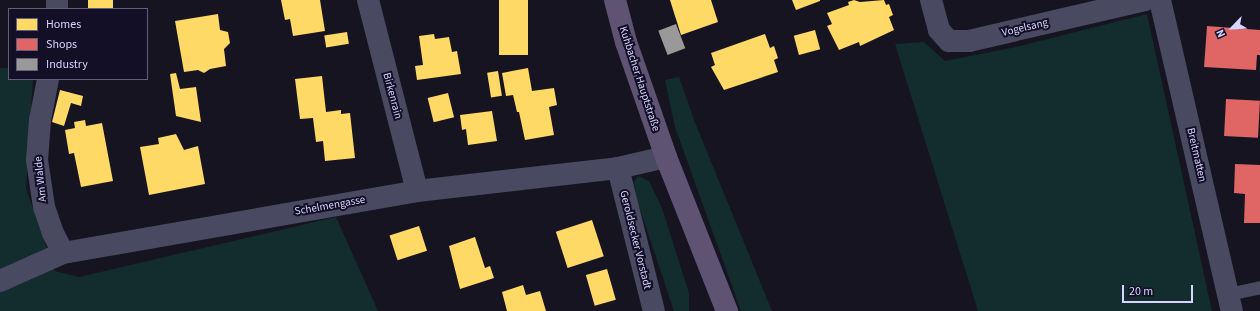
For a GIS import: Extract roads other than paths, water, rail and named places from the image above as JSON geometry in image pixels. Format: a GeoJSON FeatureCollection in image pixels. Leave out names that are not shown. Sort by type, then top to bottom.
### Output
{"type":"FeatureCollection","features":[{"type":"Feature","properties":{"kind":"main road","name":"Kuhbacher Hauptstraße"},"geometry":{"type":"LineString","coordinates":[[615,0],[626,42],[666,158],[727,311]]}},
{"type":"Feature","properties":{"kind":"street","name":"Birkenrain"},"geometry":{"type":"LineString","coordinates":[[368,0],[417,191]]}},
{"type":"Feature","properties":{"kind":"street","name":"Vogelsang"},"geometry":{"type":"LineString","coordinates":[[931,0],[939,30],[949,42],[969,41],[1145,0]]}},
{"type":"Feature","properties":{"kind":"street","name":"Breitmatten"},"geometry":{"type":"LineString","coordinates":[[1160,0],[1230,303]]}},
{"type":"Feature","properties":{"kind":"street","name":"Am Walde"},"geometry":{"type":"LineString","coordinates":[[48,80],[40,120],[37,160],[44,207],[53,233],[63,253]]}},
{"type":"Feature","properties":{"kind":"street","name":"Schelmengasse"},"geometry":{"type":"LineString","coordinates":[[0,281],[63,253],[417,191],[618,168],[666,158]]}},
{"type":"Feature","properties":{"kind":"street","name":"Geroldsecker Vorstadt"},"geometry":{"type":"LineString","coordinates":[[618,168],[654,311]]}},
{"type":"Feature","properties":{"kind":"lane"},"geometry":{"type":"LineString","coordinates":[[1230,303],[1260,287]]}}]}
